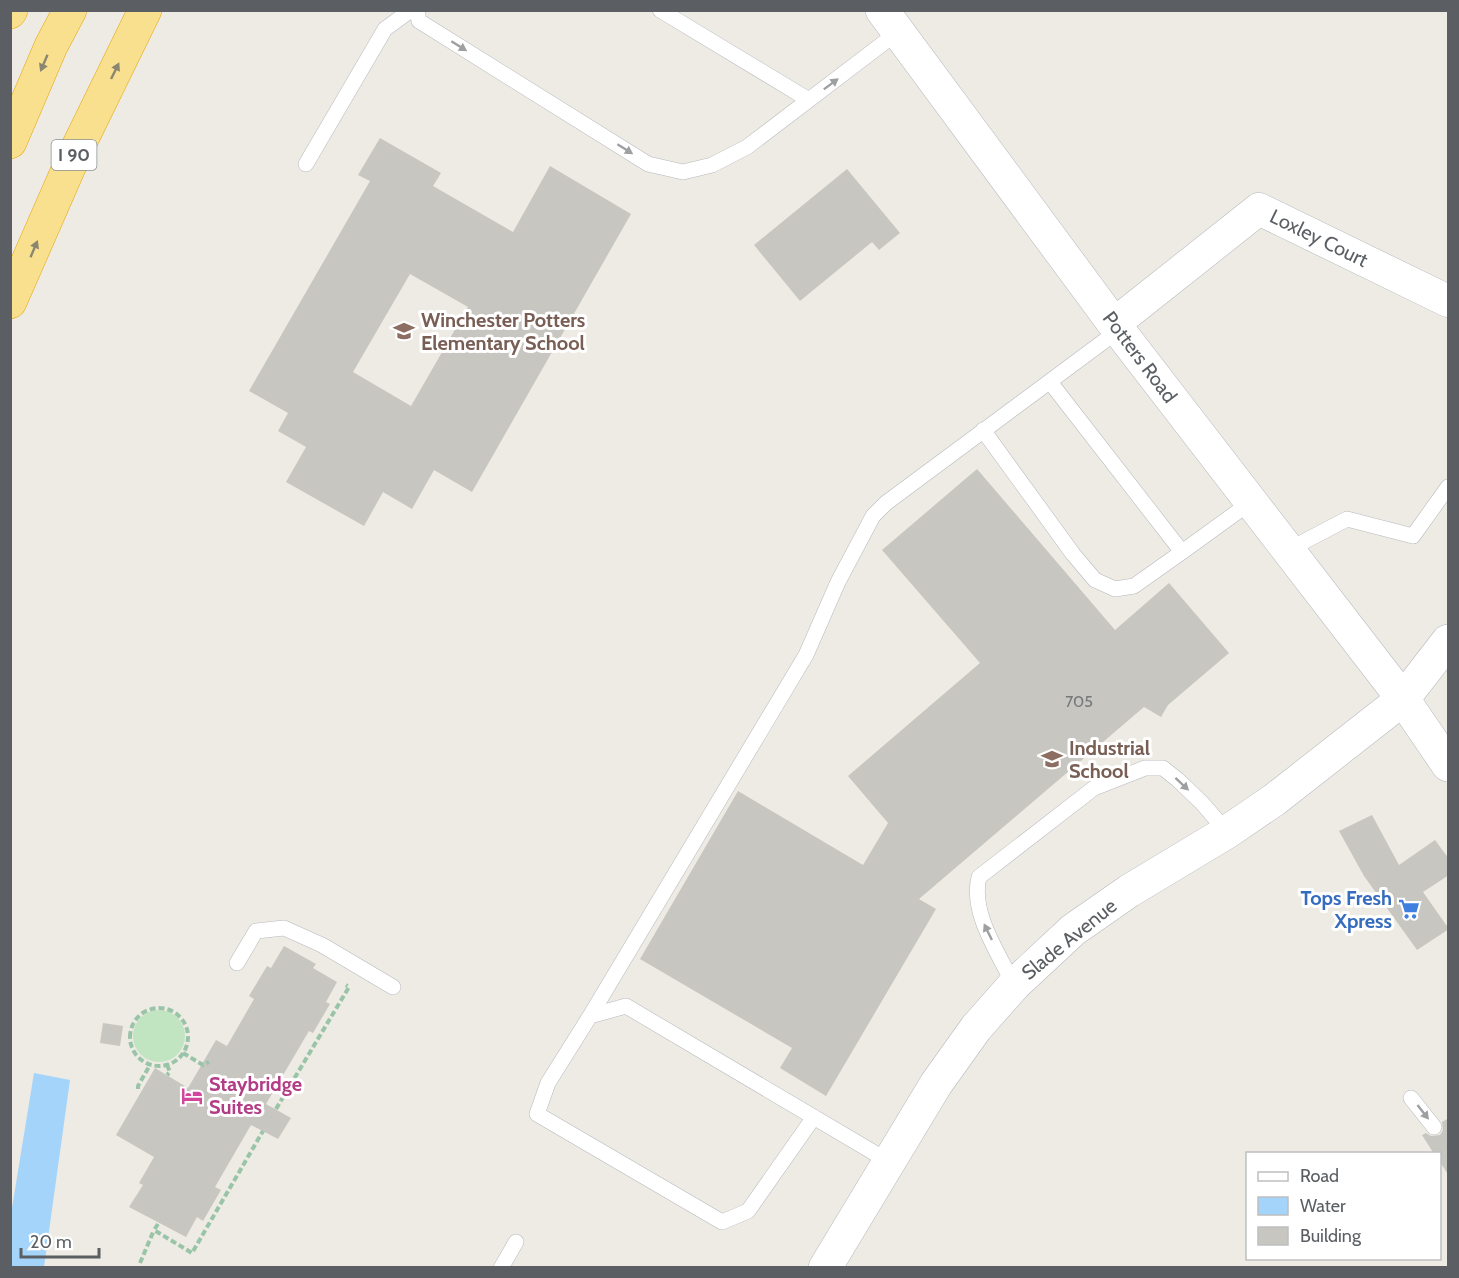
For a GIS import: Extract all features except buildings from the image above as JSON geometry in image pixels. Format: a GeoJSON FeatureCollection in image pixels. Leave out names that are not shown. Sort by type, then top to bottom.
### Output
{"type":"FeatureCollection","features":[{"type":"Feature","properties":{"kind":"highway"},"geometry":{"type":"LineString","coordinates":[[10,142],[51,46],[70,10]]}},
{"type":"Feature","properties":{"kind":"highway","name":"I 90"},"geometry":{"type":"LineString","coordinates":[[10,302],[77,149],[145,10]]}},
{"type":"Feature","properties":{"kind":"street","name":"Potters Road"},"geometry":{"type":"LineString","coordinates":[[890,21],[1117,327],[1403,699],[1449,765]]}},
{"type":"Feature","properties":{"kind":"street","name":"Loxley Court"},"geometry":{"type":"LineString","coordinates":[[1117,327],[1259,208],[1449,301]]}},
{"type":"Feature","properties":{"kind":"street","name":"Slade Avenue"},"geometry":{"type":"LineString","coordinates":[[825,1268],[936,1084],[976,1028],[1014,985],[1073,930],[1129,891],[1227,832],[1274,800],[1403,699],[1449,641]]}},
{"type":"Feature","properties":{"kind":"lane"},"geometry":{"type":"LineString","coordinates":[[306,164],[385,29],[411,10]]}},
{"type":"Feature","properties":{"kind":"lane"},"geometry":{"type":"LineString","coordinates":[[417,10],[419,21],[648,164],[683,172],[712,165],[747,147],[809,100],[890,21]]}},
{"type":"Feature","properties":{"kind":"lane"},"geometry":{"type":"LineString","coordinates":[[660,10],[809,100]]}},
{"type":"Feature","properties":{"kind":"lane"},"geometry":{"type":"LineString","coordinates":[[814,1117],[747,1211],[722,1222],[537,1114],[548,1083],[806,655],[838,582],[873,516],[886,503],[1050,382],[1117,327]]}},
{"type":"Feature","properties":{"kind":"lane"},"geometry":{"type":"LineString","coordinates":[[1050,382],[1182,552]]}},
{"type":"Feature","properties":{"kind":"lane"},"geometry":{"type":"LineString","coordinates":[[983,430],[1073,554],[1095,580],[1115,589],[1134,586],[1251,502]]}},
{"type":"Feature","properties":{"kind":"lane"},"geometry":{"type":"LineString","coordinates":[[1288,550],[1347,519],[1413,536],[1449,487]]}},
{"type":"Feature","properties":{"kind":"lane"},"geometry":{"type":"LineString","coordinates":[[1014,985],[983,921],[978,900],[979,877],[1094,788],[1145,768],[1163,768],[1202,803],[1227,832]]}},
{"type":"Feature","properties":{"kind":"lane"},"geometry":{"type":"LineString","coordinates":[[237,963],[256,931],[284,928],[322,945],[393,987]]}},
{"type":"Feature","properties":{"kind":"lane"},"geometry":{"type":"LineString","coordinates":[[590,1016],[626,1006],[888,1161]]}},
{"type":"Feature","properties":{"kind":"lane"},"geometry":{"type":"LineString","coordinates":[[1411,1098],[1434,1127]]}},
{"type":"Feature","properties":{"kind":"lane"},"geometry":{"type":"LineString","coordinates":[[501,1268],[516,1242]]}},
{"type":"Feature","properties":{"kind":"path"},"geometry":{"type":"LineString","coordinates":[[276,1109],[349,987],[341,983]]}},
{"type":"Feature","properties":{"kind":"path"},"geometry":{"type":"LineString","coordinates":[[165,1009],[180,1017],[185,1024],[188,1040],[183,1053],[174,1062],[167,1065],[150,1065],[135,1053],[130,1036],[135,1020],[141,1014],[148,1010],[165,1009]]}},
{"type":"Feature","properties":{"kind":"path"},"geometry":{"type":"LineString","coordinates":[[122,1035],[130,1036]]}},
{"type":"Feature","properties":{"kind":"path"},"geometry":{"type":"LineString","coordinates":[[183,1053],[203,1065],[209,1062]]}},
{"type":"Feature","properties":{"kind":"path"},"geometry":{"type":"LineString","coordinates":[[138,1089],[150,1065]]}},
{"type":"Feature","properties":{"kind":"path"},"geometry":{"type":"LineString","coordinates":[[167,1065],[170,1072],[167,1076]]}},
{"type":"Feature","properties":{"kind":"path"},"geometry":{"type":"LineString","coordinates":[[154,1230],[192,1253],[263,1131]]}},
{"type":"Feature","properties":{"kind":"path"},"geometry":{"type":"LineString","coordinates":[[140,1263],[158,1224]]}},
{"type":"Feature","properties":{"kind":"green space"},"geometry":{"type":"Polygon","coordinates":[[[159,1010],[169,1012],[177,1018],[183,1026],[185,1036],[183,1046],[177,1054],[169,1060],[159,1062],[149,1060],[141,1054],[135,1046],[133,1036],[135,1026],[141,1018],[149,1012],[159,1010]]]}},
{"type":"Feature","properties":{"kind":"water"},"geometry":{"type":"Polygon","coordinates":[[[34,1073],[70,1080],[44,1267],[11,1267],[11,1214],[34,1073]]]}},
{"type":"Feature","properties":{"kind":"place","name":"Winchester Potters Elementary School"},"geometry":{"type":"Point","coordinates":[404,331]}},
{"type":"Feature","properties":{"kind":"place","name":"Industrial School"},"geometry":{"type":"Point","coordinates":[1052,759]}},
{"type":"Feature","properties":{"kind":"place","name":"Tops Fresh Xpress"},"geometry":{"type":"Point","coordinates":[1409,909]}},
{"type":"Feature","properties":{"kind":"place","name":"Staybridge Suites"},"geometry":{"type":"Point","coordinates":[192,1096]}}]}
